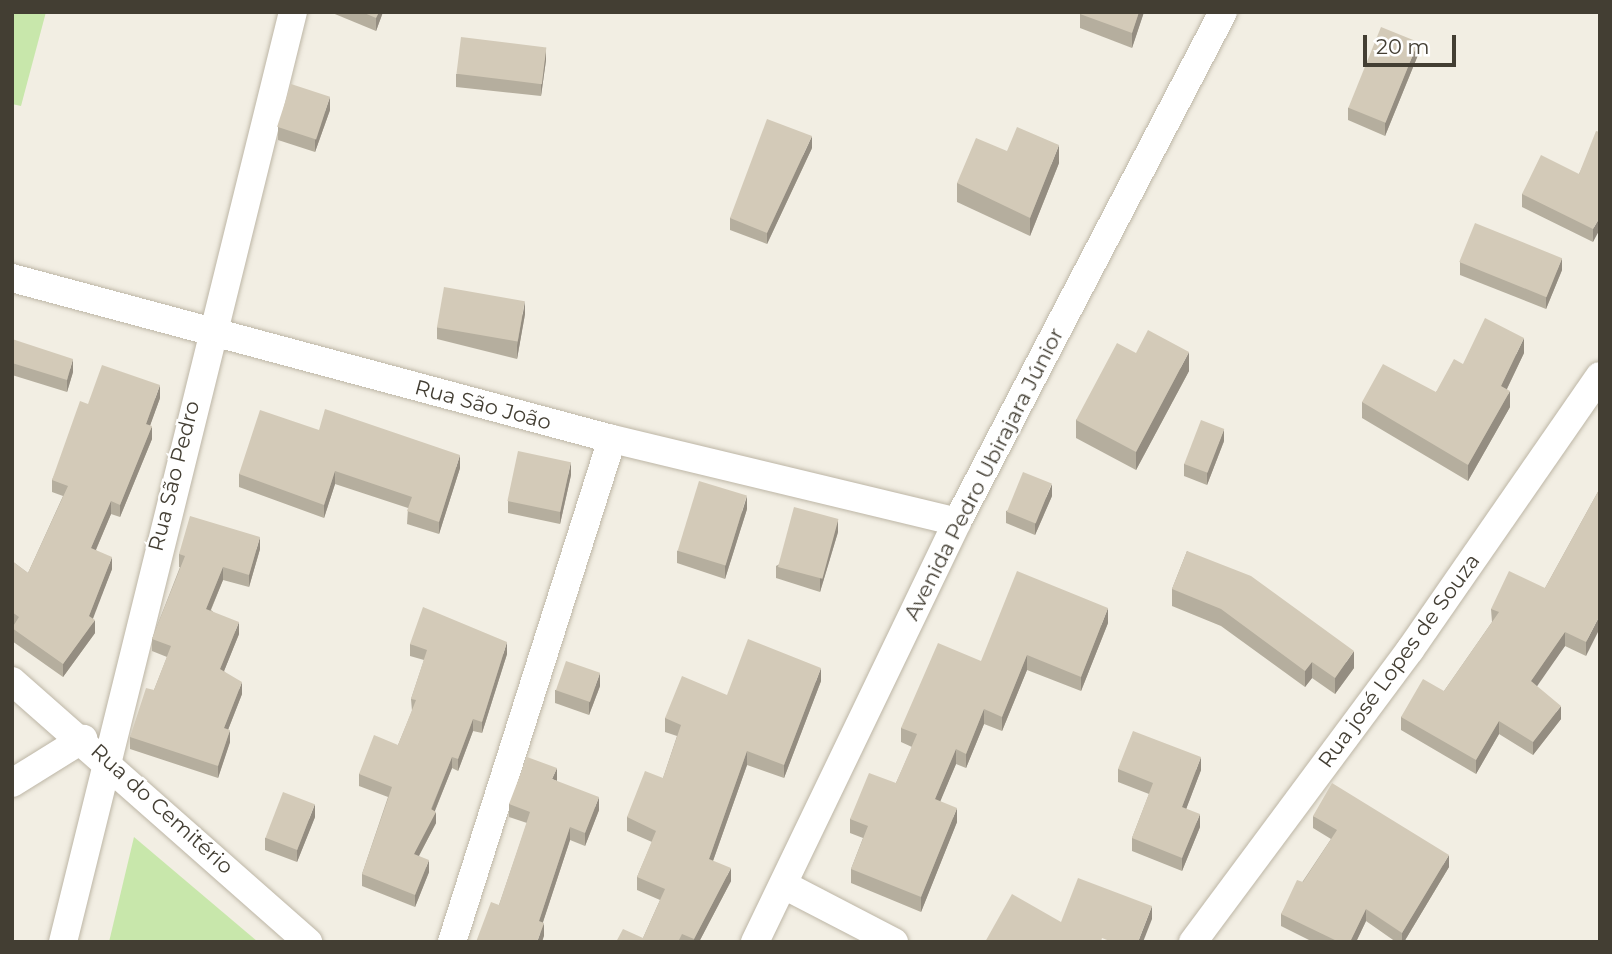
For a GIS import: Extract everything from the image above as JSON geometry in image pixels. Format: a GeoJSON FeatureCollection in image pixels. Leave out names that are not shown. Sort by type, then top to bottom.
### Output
{"type":"FeatureCollection","features":[{"type":"Feature","properties":{"kind":"street","name":"Rua São Pedro"},"geometry":{"type":"LineString","coordinates":[[63,942],[104,757],[209,334],[293,12]]}},
{"type":"Feature","properties":{"kind":"street","name":"Avenida Pedro Ubirajara Júnior"},"geometry":{"type":"LineString","coordinates":[[755,942],[957,522],[1223,12]]}},
{"type":"Feature","properties":{"kind":"street","name":"Rua São João"},"geometry":{"type":"LineString","coordinates":[[12,278],[209,334],[612,439],[957,522]]}},
{"type":"Feature","properties":{"kind":"street","name":"Rua josé Lopes de Souza"},"geometry":{"type":"LineString","coordinates":[[1193,942],[1410,650],[1600,376]]}},
{"type":"Feature","properties":{"kind":"street"},"geometry":{"type":"LineString","coordinates":[[452,942],[612,439]]}},
{"type":"Feature","properties":{"kind":"street","name":"Rua do Cemitério"},"geometry":{"type":"LineString","coordinates":[[12,681],[83,738],[308,942]]}},
{"type":"Feature","properties":{"kind":"street"},"geometry":{"type":"LineString","coordinates":[[12,783],[83,738]]}},
{"type":"Feature","properties":{"kind":"street"},"geometry":{"type":"LineString","coordinates":[[784,884],[894,942]]}},
{"type":"Feature","properties":{"kind":"green space"},"geometry":{"type":"Polygon","coordinates":[[[12,12],[46,12],[21,106],[12,104],[12,12]]]}},
{"type":"Feature","properties":{"kind":"green space"},"geometry":{"type":"Polygon","coordinates":[[[134,837],[258,942],[109,942],[134,837]]]}},
{"type":"Feature","properties":{"kind":"building"},"geometry":{"type":"Polygon","coordinates":[[[362,12],[379,12],[376,18],[362,12]]]}},
{"type":"Feature","properties":{"kind":"building"},"geometry":{"type":"Polygon","coordinates":[[[1139,12],[1132,33],[1080,14],[1139,12]]]}},
{"type":"Feature","properties":{"kind":"building"},"geometry":{"type":"Polygon","coordinates":[[[1381,27],[1418,42],[1385,123],[1348,108],[1381,27]]]}},
{"type":"Feature","properties":{"kind":"building"},"geometry":{"type":"Polygon","coordinates":[[[461,37],[546,47],[542,84],[456,74],[461,37]]]}},
{"type":"Feature","properties":{"kind":"building"},"geometry":{"type":"Polygon","coordinates":[[[291,84],[330,97],[316,139],[277,127],[291,84]]]}},
{"type":"Feature","properties":{"kind":"building"},"geometry":{"type":"Polygon","coordinates":[[[767,119],[812,136],[767,233],[730,218],[767,119]]]}},
{"type":"Feature","properties":{"kind":"building"},"geometry":{"type":"Polygon","coordinates":[[[1017,127],[1059,145],[1030,218],[957,183],[976,138],[1007,151],[1017,127]]]}},
{"type":"Feature","properties":{"kind":"building"},"geometry":{"type":"Polygon","coordinates":[[[1596,131],[1600,132],[1600,217],[1593,229],[1522,194],[1541,155],[1579,174],[1596,131]]]}},
{"type":"Feature","properties":{"kind":"building"},"geometry":{"type":"Polygon","coordinates":[[[1475,223],[1562,258],[1546,297],[1459,262],[1475,223]]]}},
{"type":"Feature","properties":{"kind":"building"},"geometry":{"type":"Polygon","coordinates":[[[444,287],[525,301],[518,342],[437,327],[444,287]]]}},
{"type":"Feature","properties":{"kind":"building"},"geometry":{"type":"Polygon","coordinates":[[[1485,318],[1524,338],[1501,386],[1510,391],[1468,465],[1362,402],[1383,364],[1436,392],[1454,359],[1463,364],[1485,318]]]}},
{"type":"Feature","properties":{"kind":"building"},"geometry":{"type":"Polygon","coordinates":[[[1148,330],[1189,352],[1136,452],[1076,420],[1117,343],[1136,353],[1148,330]]]}},
{"type":"Feature","properties":{"kind":"building"},"geometry":{"type":"Polygon","coordinates":[[[12,339],[73,359],[67,380],[12,363],[12,339]]]}},
{"type":"Feature","properties":{"kind":"building"},"geometry":{"type":"Polygon","coordinates":[[[102,365],[160,385],[146,424],[152,426],[120,505],[111,501],[91,548],[112,557],[89,616],[95,620],[63,664],[12,628],[19,617],[12,612],[12,561],[28,573],[68,486],[52,480],[80,401],[88,404],[102,365]]]}},
{"type":"Feature","properties":{"kind":"building"},"geometry":{"type":"Polygon","coordinates":[[[325,409],[460,455],[439,522],[407,511],[412,497],[335,471],[324,505],[239,474],[260,410],[319,430],[325,409]]]}},
{"type":"Feature","properties":{"kind":"building"},"geometry":{"type":"Polygon","coordinates":[[[1201,420],[1224,429],[1207,473],[1184,464],[1201,420]]]}},
{"type":"Feature","properties":{"kind":"building"},"geometry":{"type":"Polygon","coordinates":[[[518,451],[571,462],[560,512],[507,501],[518,451]]]}},
{"type":"Feature","properties":{"kind":"building"},"geometry":{"type":"Polygon","coordinates":[[[1023,472],[1052,484],[1036,523],[1007,512],[1023,472]]]}},
{"type":"Feature","properties":{"kind":"building"},"geometry":{"type":"Polygon","coordinates":[[[699,481],[747,496],[725,565],[678,551],[699,481]]]}},
{"type":"Feature","properties":{"kind":"building"},"geometry":{"type":"Polygon","coordinates":[[[1600,488],[1600,615],[1586,642],[1565,632],[1531,681],[1561,706],[1533,742],[1499,721],[1476,760],[1401,717],[1423,679],[1444,691],[1499,612],[1491,609],[1509,571],[1545,588],[1600,488]]]}},
{"type":"Feature","properties":{"kind":"building"},"geometry":{"type":"Polygon","coordinates":[[[794,507],[838,519],[822,579],[778,567],[794,507]]]}},
{"type":"Feature","properties":{"kind":"building"},"geometry":{"type":"Polygon","coordinates":[[[190,516],[260,537],[249,575],[223,567],[206,609],[239,622],[220,669],[242,682],[224,728],[230,730],[218,766],[130,737],[146,688],[154,690],[171,646],[152,639],[185,556],[179,554],[190,516]]]}},
{"type":"Feature","properties":{"kind":"building"},"geometry":{"type":"Polygon","coordinates":[[[1187,551],[1251,576],[1354,651],[1335,678],[1312,662],[1305,671],[1221,609],[1172,589],[1187,551]]]}},
{"type":"Feature","properties":{"kind":"building"},"geometry":{"type":"Polygon","coordinates":[[[1017,571],[1108,608],[1081,677],[1027,655],[1002,717],[984,709],[966,754],[956,749],[935,799],[957,808],[921,897],[851,869],[868,826],[850,819],[869,773],[896,783],[917,734],[901,728],[938,643],[981,661],[1017,571]]]}},
{"type":"Feature","properties":{"kind":"building"},"geometry":{"type":"Polygon","coordinates":[[[423,607],[507,642],[482,722],[473,719],[458,759],[452,757],[431,809],[436,812],[414,854],[429,860],[415,895],[362,874],[392,787],[359,774],[374,735],[398,745],[416,700],[411,699],[427,650],[410,644],[423,607]]]}},
{"type":"Feature","properties":{"kind":"building"},"geometry":{"type":"Polygon","coordinates":[[[748,639],[821,668],[784,765],[747,751],[709,859],[731,868],[694,939],[682,934],[678,942],[616,942],[623,929],[643,938],[665,889],[637,877],[656,831],[627,817],[645,771],[663,778],[681,725],[665,718],[682,676],[727,695],[748,639]]]}},
{"type":"Feature","properties":{"kind":"building"},"geometry":{"type":"Polygon","coordinates":[[[566,661],[600,673],[590,702],[556,690],[566,661]]]}},
{"type":"Feature","properties":{"kind":"building"},"geometry":{"type":"Polygon","coordinates":[[[1133,731],[1201,757],[1182,807],[1200,814],[1182,858],[1132,838],[1153,783],[1118,769],[1133,731]]]}},
{"type":"Feature","properties":{"kind":"building"},"geometry":{"type":"Polygon","coordinates":[[[527,757],[557,768],[552,779],[599,797],[585,833],[570,827],[539,921],[544,923],[537,942],[476,942],[491,902],[499,905],[530,812],[509,804],[527,757]]]}},
{"type":"Feature","properties":{"kind":"building"},"geometry":{"type":"Polygon","coordinates":[[[1332,783],[1449,855],[1402,933],[1366,909],[1350,942],[1339,942],[1281,914],[1297,880],[1303,882],[1337,830],[1313,816],[1332,783]]]}},
{"type":"Feature","properties":{"kind":"building"},"geometry":{"type":"Polygon","coordinates":[[[283,792],[315,804],[297,850],[265,838],[283,792]]]}},
{"type":"Feature","properties":{"kind":"building"},"geometry":{"type":"Polygon","coordinates":[[[1078,878],[1152,906],[1138,942],[1112,942],[1102,938],[1101,942],[985,942],[1012,894],[1061,922],[1078,878]]]}}]}
